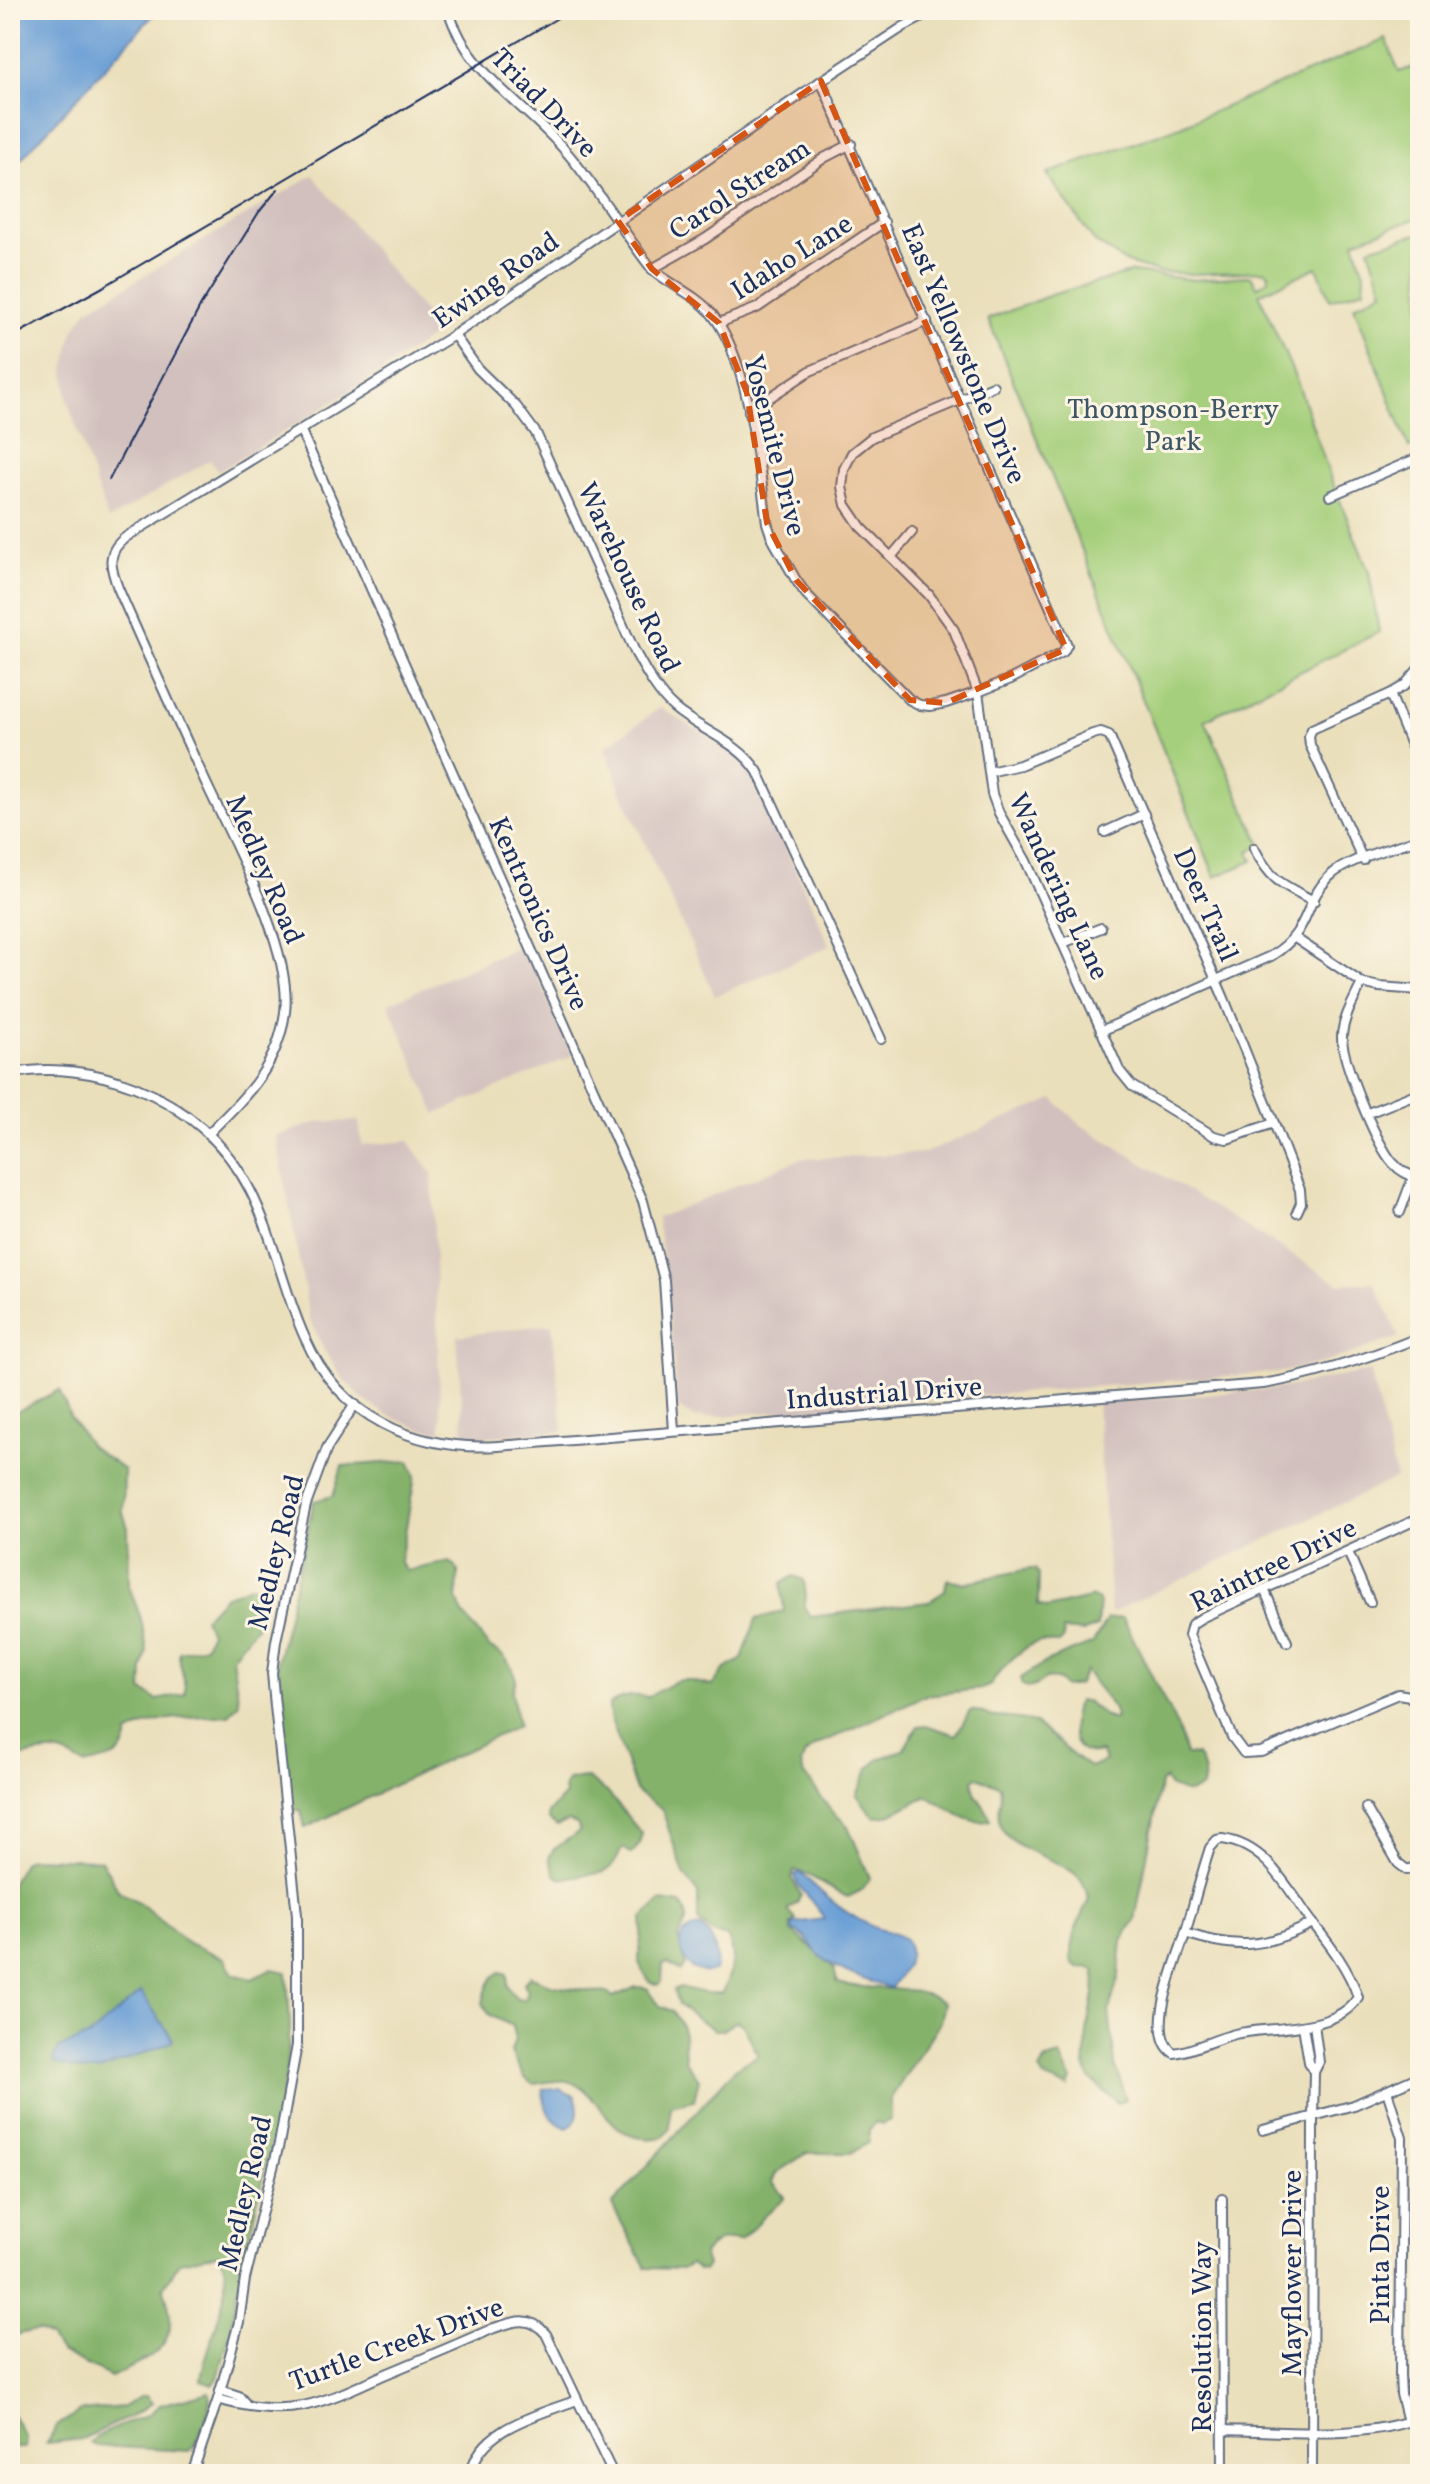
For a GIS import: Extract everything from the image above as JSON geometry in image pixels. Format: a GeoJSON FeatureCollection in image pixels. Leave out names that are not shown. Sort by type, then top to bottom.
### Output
{"type":"FeatureCollection","features":[{"type":"Feature","properties":{"kind":"street","name":"Triad Drive"},"geometry":{"type":"LineString","coordinates":[[448,10],[464,47],[477,66],[552,136],[618,221]]}},
{"type":"Feature","properties":{"kind":"street","name":"Ewing Road"},"geometry":{"type":"LineString","coordinates":[[120,593],[111,563],[117,544],[454,335],[821,81],[920,17],[936,10]]}},
{"type":"Feature","properties":{"kind":"street","name":"East Yellowstone Drive"},"geometry":{"type":"LineString","coordinates":[[821,81],[1067,643]]}},
{"type":"Feature","properties":{"kind":"street","name":"Carol Stream"},"geometry":{"type":"LineString","coordinates":[[652,269],[705,239],[824,158],[851,144]]}},
{"type":"Feature","properties":{"kind":"street","name":"Yosemite Drive"},"geometry":{"type":"LineString","coordinates":[[618,221],[652,269],[703,305],[719,323],[744,384],[767,523],[772,538],[806,594],[910,700],[930,706],[978,692],[1063,652],[1067,643]]}},
{"type":"Feature","properties":{"kind":"street","name":"Idaho Lane"},"geometry":{"type":"LineString","coordinates":[[719,323],[757,308],[884,222]]}},
{"type":"Feature","properties":{"kind":"street"},"geometry":{"type":"LineString","coordinates":[[749,411],[810,371],[927,321]]}},
{"type":"Feature","properties":{"kind":"street","name":"Warehouse Road"},"geometry":{"type":"LineString","coordinates":[[454,335],[478,369],[516,406],[536,433],[635,652],[652,682],[675,709],[735,747],[758,772],[881,1039]]}},
{"type":"Feature","properties":{"kind":"street","name":"Wandering Lane"},"geometry":{"type":"LineString","coordinates":[[993,386],[872,437],[858,447],[848,461],[842,487],[846,505],[861,527],[949,621],[978,692],[992,794],[999,813],[1021,850],[1119,1070],[1132,1086],[1207,1133],[1227,1139],[1274,1123]]}},
{"type":"Feature","properties":{"kind":"street","name":"Kentronics Drive"},"geometry":{"type":"LineString","coordinates":[[301,431],[643,1201],[664,1280],[674,1431]]}},
{"type":"Feature","properties":{"kind":"street"},"geometry":{"type":"LineString","coordinates":[[1330,496],[1420,457]]}},
{"type":"Feature","properties":{"kind":"street"},"geometry":{"type":"LineString","coordinates":[[891,557],[912,532]]}},
{"type":"Feature","properties":{"kind":"street","name":"Medley Road"},"geometry":{"type":"LineString","coordinates":[[120,593],[262,908],[284,973],[285,1012],[281,1036],[272,1057],[252,1090],[209,1133]]}},
{"type":"Feature","properties":{"kind":"street"},"geometry":{"type":"LineString","coordinates":[[1363,860],[1309,740],[1312,729],[1404,686],[1420,667]]}},
{"type":"Feature","properties":{"kind":"street"},"geometry":{"type":"LineString","coordinates":[[1390,694],[1420,767]]}},
{"type":"Feature","properties":{"kind":"street","name":"Deer Trail"},"geometry":{"type":"LineString","coordinates":[[989,772],[1020,765],[1093,734],[1106,732],[1216,980],[1274,1123],[1300,1190],[1301,1203],[1297,1212]]}},
{"type":"Feature","properties":{"kind":"street"},"geometry":{"type":"LineString","coordinates":[[1105,832],[1144,814]]}},
{"type":"Feature","properties":{"kind":"street"},"geometry":{"type":"LineString","coordinates":[[1101,1031],[1271,956],[1295,938],[1330,876],[1420,838]]}},
{"type":"Feature","properties":{"kind":"street"},"geometry":{"type":"LineString","coordinates":[[1254,848],[1274,879],[1314,901]]}},
{"type":"Feature","properties":{"kind":"street"},"geometry":{"type":"LineString","coordinates":[[1063,943],[1101,928]]}},
{"type":"Feature","properties":{"kind":"street"},"geometry":{"type":"LineString","coordinates":[[1295,938],[1362,983],[1420,990],[1420,983]]}},
{"type":"Feature","properties":{"kind":"street"},"geometry":{"type":"LineString","coordinates":[[1362,983],[1346,1019],[1342,1038],[1345,1058],[1390,1159],[1402,1171],[1417,1178],[1400,1212]]}},
{"type":"Feature","properties":{"kind":"street"},"geometry":{"type":"LineString","coordinates":[[10,1074],[35,1070],[65,1071],[124,1083],[179,1109],[209,1133],[249,1187],[312,1352],[331,1381],[355,1404]]}},
{"type":"Feature","properties":{"kind":"street"},"geometry":{"type":"LineString","coordinates":[[1368,1113],[1413,1095]]}},
{"type":"Feature","properties":{"kind":"street","name":"Industrial Drive"},"geometry":{"type":"LineString","coordinates":[[355,1404],[379,1422],[409,1436],[452,1446],[498,1446],[1263,1384],[1343,1367],[1420,1337]]}},
{"type":"Feature","properties":{"kind":"street","name":"Medley Road"},"geometry":{"type":"LineString","coordinates":[[192,2474],[239,2322],[245,2279],[284,2120],[299,2027],[297,1915],[275,1706],[273,1657],[310,1489],[327,1448],[355,1404]]}},
{"type":"Feature","properties":{"kind":"street","name":"Raintree Drive"},"geometry":{"type":"LineString","coordinates":[[1420,1518],[1203,1617],[1189,1629],[1196,1656],[1239,1749],[1249,1754],[1261,1752],[1398,1694],[1410,1696],[1420,1712]]}},
{"type":"Feature","properties":{"kind":"street"},"geometry":{"type":"LineString","coordinates":[[1348,1552],[1370,1602]]}},
{"type":"Feature","properties":{"kind":"street"},"geometry":{"type":"LineString","coordinates":[[1264,1589],[1287,1642]]}},
{"type":"Feature","properties":{"kind":"street"},"geometry":{"type":"LineString","coordinates":[[1366,1808],[1398,1863],[1407,1870],[1420,1865]]}},
{"type":"Feature","properties":{"kind":"street"},"geometry":{"type":"LineString","coordinates":[[1222,1839],[1246,1848],[1270,1865],[1291,1888],[1332,1948],[1358,1997],[1345,2010],[1314,2024],[1239,2033],[1183,2052],[1171,2052],[1164,2038],[1163,2007],[1185,1933],[1210,1848],[1222,1839]]}},
{"type":"Feature","properties":{"kind":"street"},"geometry":{"type":"LineString","coordinates":[[1185,1933],[1222,1944],[1256,1944],[1285,1937],[1313,1923]]}},
{"type":"Feature","properties":{"kind":"street","name":"Mayflower Drive"},"geometry":{"type":"LineString","coordinates":[[1312,2474],[1313,2117],[1314,2072],[1319,2062],[1314,2024]]}},
{"type":"Feature","properties":{"kind":"street","name":"Mayflower Drive"},"geometry":{"type":"LineString","coordinates":[[1303,2026],[1309,2062],[1314,2072]]}},
{"type":"Feature","properties":{"kind":"street"},"geometry":{"type":"LineString","coordinates":[[1263,2130],[1358,2103],[1420,2076]]}},
{"type":"Feature","properties":{"kind":"street","name":"Pinta Drive"},"geometry":{"type":"LineString","coordinates":[[1387,2091],[1402,2138],[1400,2375],[1408,2422]]}},
{"type":"Feature","properties":{"kind":"street","name":"Resolution Way"},"geometry":{"type":"LineString","coordinates":[[1222,2199],[1223,2474]]}},
{"type":"Feature","properties":{"kind":"street","name":"Turtle Creek Drive"},"geometry":{"type":"LineString","coordinates":[[219,2394],[239,2396],[245,2403],[265,2408],[321,2401],[494,2328],[520,2320],[535,2323],[546,2334],[613,2474]]}},
{"type":"Feature","properties":{"kind":"street"},"geometry":{"type":"LineString","coordinates":[[471,2474],[478,2455],[496,2435],[577,2400]]}},
{"type":"Feature","properties":{"kind":"street"},"geometry":{"type":"LineString","coordinates":[[1224,2430],[1368,2430],[1420,2417]]}},
{"type":"Feature","properties":{"kind":"highlighted area"},"geometry":{"type":"Polygon","coordinates":[[[821,81],[1066,649],[946,703],[910,700],[796,580],[767,523],[747,393],[719,323],[652,269],[618,221],[821,81]]]}},
{"type":"Feature","properties":{"kind":"shaded area"},"geometry":{"type":"Polygon","coordinates":[[[313,175],[439,331],[383,371],[218,472],[210,460],[108,520],[67,399],[65,369],[73,332],[87,310],[313,175]]]}},
{"type":"Feature","properties":{"kind":"shaded area"},"geometry":{"type":"Polygon","coordinates":[[[660,708],[738,754],[749,768],[830,946],[715,996],[621,791],[605,747],[660,708]]]}},
{"type":"Feature","properties":{"kind":"shaded area"},"geometry":{"type":"Polygon","coordinates":[[[524,945],[572,1056],[436,1114],[388,1003],[524,945]]]}},
{"type":"Feature","properties":{"kind":"shaded area"},"geometry":{"type":"Polygon","coordinates":[[[1053,1099],[1081,1125],[1339,1284],[1374,1282],[1399,1337],[1320,1364],[1281,1372],[694,1418],[678,1408],[666,1275],[657,1218],[801,1159],[925,1153],[1053,1099]]]}},
{"type":"Feature","properties":{"kind":"shaded area"},"geometry":{"type":"Polygon","coordinates":[[[359,1121],[362,1145],[409,1141],[432,1173],[441,1432],[421,1429],[384,1413],[361,1398],[341,1376],[324,1350],[310,1320],[276,1136],[319,1122],[359,1121]]]}},
{"type":"Feature","properties":{"kind":"shaded area"},"geometry":{"type":"Polygon","coordinates":[[[552,1324],[563,1431],[464,1438],[457,1336],[552,1324]]]}},
{"type":"Feature","properties":{"kind":"shaded area"},"geometry":{"type":"Polygon","coordinates":[[[1370,1371],[1396,1478],[1111,1613],[1097,1403],[1275,1389],[1370,1371]]]}},
{"type":"Feature","properties":{"kind":"green space","name":"Thompson-Berry Park"},"geometry":{"type":"Polygon","coordinates":[[[1386,39],[1399,72],[1420,65],[1420,217],[1354,241],[1365,276],[1364,289],[1330,300],[1317,267],[1259,294],[1298,384],[1331,479],[1369,572],[1379,632],[1205,720],[1261,845],[1249,851],[1253,861],[1215,877],[988,319],[1051,295],[1133,272],[1194,280],[1247,276],[1252,277],[1257,287],[1268,280],[1269,274],[1264,271],[1159,272],[1127,263],[1094,241],[1047,174],[1173,129],[1386,39]]]}},
{"type":"Feature","properties":{"kind":"green space"},"geometry":{"type":"Polygon","coordinates":[[[1420,233],[1420,443],[1409,448],[1354,306],[1383,291],[1369,248],[1420,233]]]}},
{"type":"Feature","properties":{"kind":"green space"},"geometry":{"type":"Polygon","coordinates":[[[59,1390],[71,1418],[90,1446],[124,1470],[123,1513],[128,1528],[129,1586],[141,1619],[147,1650],[142,1690],[157,1700],[185,1694],[179,1652],[205,1646],[210,1633],[204,1618],[224,1597],[252,1585],[259,1595],[261,1620],[232,1657],[239,1703],[229,1715],[152,1723],[128,1734],[118,1754],[84,1765],[67,1755],[45,1752],[18,1757],[10,1767],[10,1415],[59,1390]]]}},
{"type":"Feature","properties":{"kind":"green space"},"geometry":{"type":"Polygon","coordinates":[[[409,1461],[415,1475],[400,1562],[406,1571],[448,1562],[455,1565],[458,1571],[457,1599],[462,1612],[489,1647],[504,1656],[513,1670],[516,1680],[512,1692],[518,1726],[305,1828],[301,1810],[293,1810],[277,1663],[314,1501],[333,1496],[342,1466],[409,1461]]]}},
{"type":"Feature","properties":{"kind":"green space"},"geometry":{"type":"Polygon","coordinates":[[[1035,1569],[1039,1575],[1038,1605],[1047,1608],[1093,1597],[1099,1600],[1097,1627],[1084,1632],[1063,1630],[1064,1638],[1059,1643],[1039,1642],[1019,1653],[999,1672],[991,1685],[981,1689],[926,1695],[817,1745],[805,1754],[801,1764],[803,1772],[829,1808],[848,1826],[870,1878],[862,1890],[848,1897],[794,1870],[792,1878],[801,1895],[797,1903],[787,1910],[796,1919],[791,1924],[791,1932],[832,1966],[838,1983],[921,1993],[944,2003],[940,2022],[891,2098],[891,2119],[883,2124],[876,2122],[869,2130],[869,2143],[850,2153],[807,2153],[776,2173],[772,2182],[785,2197],[740,2240],[728,2239],[711,2246],[703,2254],[707,2265],[703,2271],[690,2264],[681,2269],[646,2268],[612,2205],[735,2069],[758,2055],[744,2026],[737,2021],[722,2030],[714,2030],[678,2005],[674,1990],[680,1987],[704,1993],[722,1993],[732,1965],[731,1944],[727,1937],[713,1933],[698,1921],[698,1893],[684,1874],[662,1810],[636,1791],[609,1705],[627,1696],[648,1697],[676,1681],[712,1686],[724,1670],[742,1659],[756,1619],[784,1611],[781,1583],[794,1576],[804,1580],[804,1607],[811,1617],[928,1602],[945,1591],[949,1579],[963,1583],[1035,1569]]]}},
{"type":"Feature","properties":{"kind":"green space"},"geometry":{"type":"Polygon","coordinates":[[[1123,1618],[1178,1728],[1186,1755],[1197,1756],[1204,1777],[1201,1789],[1188,1793],[1170,1787],[1165,1779],[1161,1782],[1135,1920],[1122,1940],[1119,1975],[1109,2011],[1115,2064],[1126,2099],[1118,2103],[1090,2079],[1084,2064],[1095,1978],[1094,1970],[1072,1964],[1071,1947],[1075,1931],[1089,1899],[1082,1881],[1065,1867],[1008,1837],[999,1818],[1000,1786],[977,1777],[973,1779],[973,1786],[990,1820],[982,1822],[966,1818],[927,1796],[887,1816],[874,1817],[857,1795],[868,1769],[879,1759],[903,1750],[918,1726],[926,1725],[956,1735],[970,1711],[1028,1721],[1090,1767],[1105,1761],[1102,1752],[1082,1750],[1074,1738],[1073,1722],[1078,1701],[1086,1701],[1106,1717],[1114,1720],[1116,1716],[1086,1671],[1078,1685],[1065,1687],[1059,1681],[1048,1678],[1029,1687],[1021,1684],[1021,1678],[1048,1661],[1093,1643],[1107,1619],[1123,1618]]]}},
{"type":"Feature","properties":{"kind":"green space"},"geometry":{"type":"Polygon","coordinates":[[[587,1778],[607,1792],[642,1834],[639,1845],[631,1854],[625,1848],[621,1850],[616,1861],[604,1872],[563,1879],[556,1876],[549,1858],[553,1850],[580,1831],[577,1824],[568,1821],[557,1826],[548,1819],[548,1813],[565,1795],[568,1780],[587,1778]]]}},
{"type":"Feature","properties":{"kind":"green space"},"geometry":{"type":"Polygon","coordinates":[[[32,1858],[101,1860],[119,1891],[140,1903],[188,1943],[224,1958],[233,1974],[252,1979],[272,1969],[287,1972],[290,2026],[285,2081],[230,2334],[218,2378],[213,2384],[201,2380],[223,2299],[224,2267],[219,2254],[180,2262],[163,2287],[170,2322],[162,2346],[141,2362],[111,2377],[60,2352],[50,2337],[39,2331],[10,2338],[10,1885],[24,1861],[32,1858]]]}},
{"type":"Feature","properties":{"kind":"green space"},"geometry":{"type":"Polygon","coordinates":[[[660,1901],[681,1904],[686,1913],[686,1921],[678,1938],[685,1965],[681,1971],[668,1963],[663,1964],[662,1981],[657,1985],[649,1981],[639,1957],[643,1918],[660,1901]]]}},
{"type":"Feature","properties":{"kind":"green space"},"geometry":{"type":"Polygon","coordinates":[[[501,1972],[507,1974],[508,1987],[517,1999],[525,2000],[528,1991],[524,1983],[530,1976],[553,1986],[607,1993],[613,1997],[636,1987],[647,1988],[660,2006],[672,2011],[680,2023],[684,2035],[685,2061],[699,2079],[694,2100],[670,2105],[670,2128],[663,2137],[645,2138],[630,2135],[619,2128],[583,2089],[571,2082],[533,2084],[524,2077],[511,2052],[515,2040],[512,2026],[490,2015],[483,2003],[490,1981],[501,1972]]]}},
{"type":"Feature","properties":{"kind":"green space"},"geometry":{"type":"Polygon","coordinates":[[[1060,2056],[1071,2080],[1068,2088],[1045,2079],[1039,2070],[1046,2060],[1060,2056]]]}},
{"type":"Feature","properties":{"kind":"green space"},"geometry":{"type":"Polygon","coordinates":[[[209,2392],[205,2423],[189,2451],[97,2446],[90,2443],[97,2436],[147,2415],[160,2405],[209,2392]]]}},
{"type":"Feature","properties":{"kind":"green space"},"geometry":{"type":"Polygon","coordinates":[[[146,2396],[152,2403],[132,2416],[82,2439],[46,2443],[57,2426],[80,2411],[123,2407],[146,2396]]]}},
{"type":"Feature","properties":{"kind":"green space"},"geometry":{"type":"Polygon","coordinates":[[[10,2411],[26,2439],[25,2448],[10,2448],[10,2411]]]}},
{"type":"Feature","properties":{"kind":"water"},"geometry":{"type":"Polygon","coordinates":[[[10,10],[158,10],[10,171],[10,10]]]}},
{"type":"Feature","properties":{"kind":"water"},"geometry":{"type":"Polygon","coordinates":[[[800,1872],[848,1913],[905,1940],[909,1949],[908,1959],[891,1988],[832,1965],[803,1936],[792,1930],[793,1923],[825,1919],[798,1884],[795,1875],[800,1872]]]}},
{"type":"Feature","properties":{"kind":"water"},"geometry":{"type":"Polygon","coordinates":[[[699,1926],[714,1946],[717,1959],[715,1971],[706,1973],[691,1968],[682,1955],[682,1938],[699,1926]]]}},
{"type":"Feature","properties":{"kind":"water"},"geometry":{"type":"Polygon","coordinates":[[[141,1992],[173,2039],[172,2042],[98,2071],[84,2071],[54,2063],[59,2048],[90,2036],[141,1992]]]}},
{"type":"Feature","properties":{"kind":"water"},"geometry":{"type":"Polygon","coordinates":[[[543,2089],[559,2089],[575,2096],[578,2114],[567,2128],[552,2117],[544,2102],[543,2089]]]}},
{"type":"Feature","properties":{"kind":"waterway"},"geometry":{"type":"LineString","coordinates":[[1413,2474],[1420,2471]]}},
{"type":"Feature","properties":{"kind":"railway"},"geometry":{"type":"LineString","coordinates":[[10,338],[103,287],[571,10]]}},
{"type":"Feature","properties":{"kind":"railway"},"geometry":{"type":"LineString","coordinates":[[109,480],[201,305],[259,212],[278,189]]}}]}
